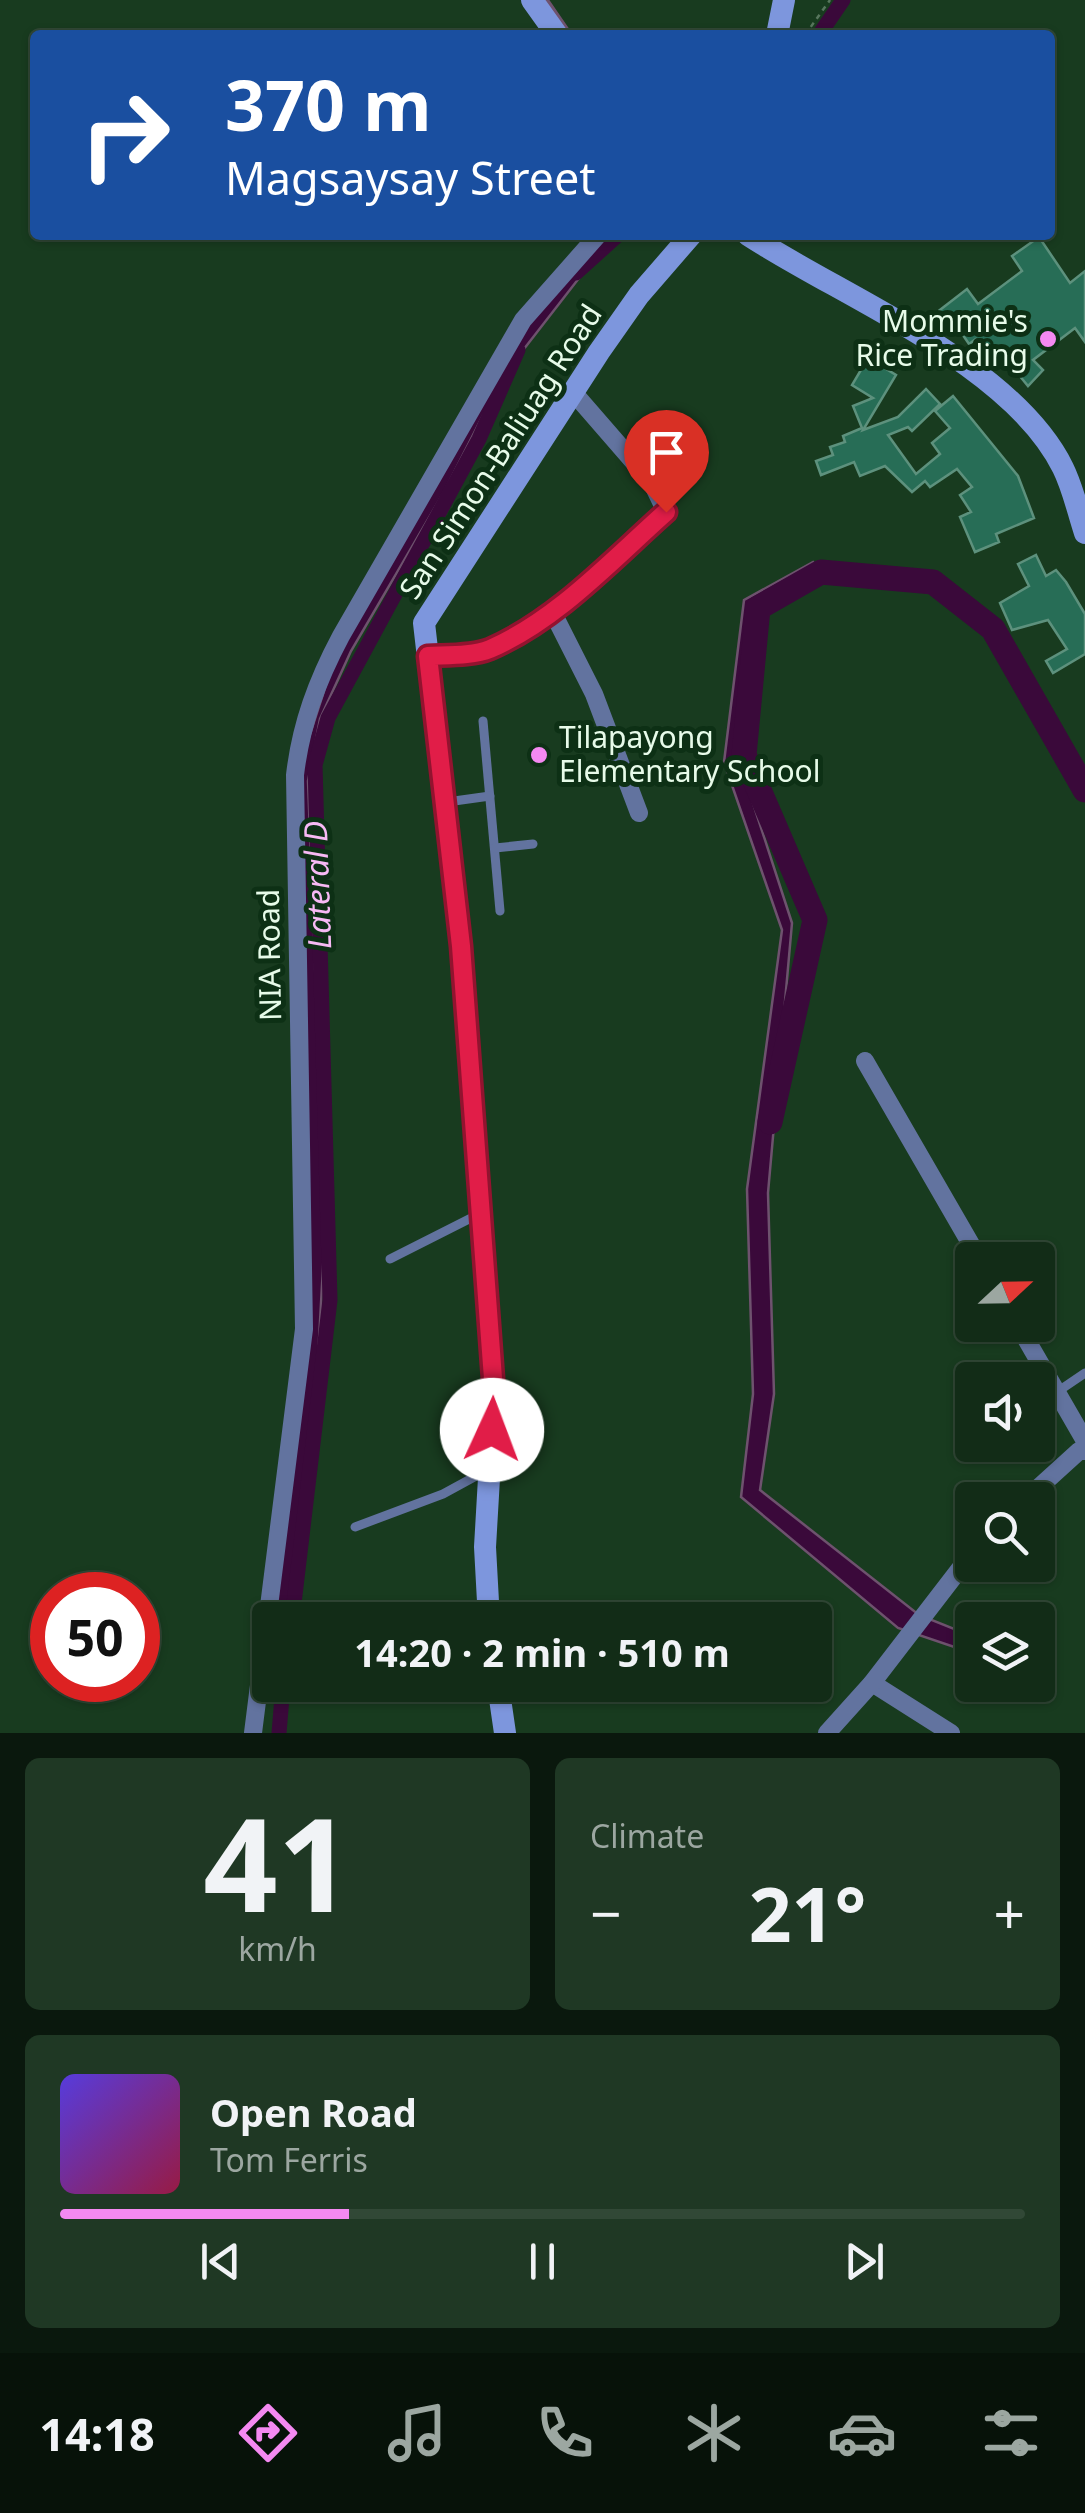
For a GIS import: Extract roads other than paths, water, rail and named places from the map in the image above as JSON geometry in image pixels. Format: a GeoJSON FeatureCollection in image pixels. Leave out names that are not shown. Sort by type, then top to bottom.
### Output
{"type":"FeatureCollection","features":[{"type":"Feature","properties":{"kind":"main road"},"geometry":{"type":"LineString","coordinates":[[532,0],[553,30]]}},
{"type":"Feature","properties":{"kind":"main road"},"geometry":{"type":"LineString","coordinates":[[778,30],[784,0]]}},
{"type":"Feature","properties":{"kind":"main road","name":"San Simon-Baliuag Road"},"geometry":{"type":"LineString","coordinates":[[488,1602],[485,1547],[494,1392],[447,802],[424,624],[639,295],[687,240]]}},
{"type":"Feature","properties":{"kind":"main road"},"geometry":{"type":"LineString","coordinates":[[756,240],[979,372],[1020,411],[1062,466],[1085,533]]}},
{"type":"Feature","properties":{"kind":"main road"},"geometry":{"type":"LineString","coordinates":[[500,1702],[505,1733]]}},
{"type":"Feature","properties":{"kind":"street","name":"NIA Road"},"geometry":{"type":"LineString","coordinates":[[252,1733],[304,1329],[295,774],[305,718],[331,655],[523,320],[593,240]]}},
{"type":"Feature","properties":{"kind":"street"},"geometry":{"type":"LineString","coordinates":[[428,656],[487,651],[552,612],[666,512],[652,483],[573,392]]}},
{"type":"Feature","properties":{"kind":"street"},"geometry":{"type":"LineString","coordinates":[[552,612],[594,694],[638,813]]}},
{"type":"Feature","properties":{"kind":"street"},"geometry":{"type":"LineString","coordinates":[[865,1061],[970,1242]]}},
{"type":"Feature","properties":{"kind":"street"},"geometry":{"type":"LineString","coordinates":[[1028,1342],[1085,1440]]}},
{"type":"Feature","properties":{"kind":"street"},"geometry":{"type":"LineString","coordinates":[[1045,1482],[1085,1450]]}},
{"type":"Feature","properties":{"kind":"street"},"geometry":{"type":"LineString","coordinates":[[827,1733],[872,1683],[955,1576]]}},
{"type":"Feature","properties":{"kind":"street"},"geometry":{"type":"LineString","coordinates":[[872,1683],[951,1733]]}},
{"type":"Feature","properties":{"kind":"lane"},"geometry":{"type":"LineString","coordinates":[[483,721],[500,911]]}},
{"type":"Feature","properties":{"kind":"lane"},"geometry":{"type":"LineString","coordinates":[[447,802],[490,796]]}},
{"type":"Feature","properties":{"kind":"lane"},"geometry":{"type":"LineString","coordinates":[[495,848],[533,844]]}},
{"type":"Feature","properties":{"kind":"lane"},"geometry":{"type":"LineString","coordinates":[[390,1259],[481,1213]]}},
{"type":"Feature","properties":{"kind":"lane"},"geometry":{"type":"LineString","coordinates":[[1057,1392],[1085,1373]]}},
{"type":"Feature","properties":{"kind":"lane"},"geometry":{"type":"LineString","coordinates":[[355,1527],[444,1494],[490,1469]]}},
{"type":"Feature","properties":{"kind":"waterway"},"geometry":{"type":"LineString","coordinates":[[547,0],[568,30]]}},
{"type":"Feature","properties":{"kind":"waterway","name":"Lateral D"},"geometry":{"type":"LineString","coordinates":[[822,30],[843,0]]}},
{"type":"Feature","properties":{"kind":"waterway","name":"Lateral D"},"geometry":{"type":"LineString","coordinates":[[576,273],[612,240]]}},
{"type":"Feature","properties":{"kind":"waterway","name":"Lateral D"},"geometry":{"type":"LineString","coordinates":[[294,1602],[330,1300],[315,765],[328,718],[479,439],[518,350]]}},
{"type":"Feature","properties":{"kind":"waterway"},"geometry":{"type":"LineString","coordinates":[[770,1122],[815,920],[744,755],[758,608],[821,572],[933,582],[993,629],[1085,790]]}},
{"type":"Feature","properties":{"kind":"waterway","name":"Lateral D"},"geometry":{"type":"LineString","coordinates":[[279,1733],[282,1702]]}},
{"type":"Feature","properties":{"kind":"place","name":"Mommie's Rice Trading"},"geometry":{"type":"Point","coordinates":[1048,339]}},
{"type":"Feature","properties":{"kind":"place","name":"Tilapayong Elementary School"},"geometry":{"type":"Point","coordinates":[539,755]}}]}
